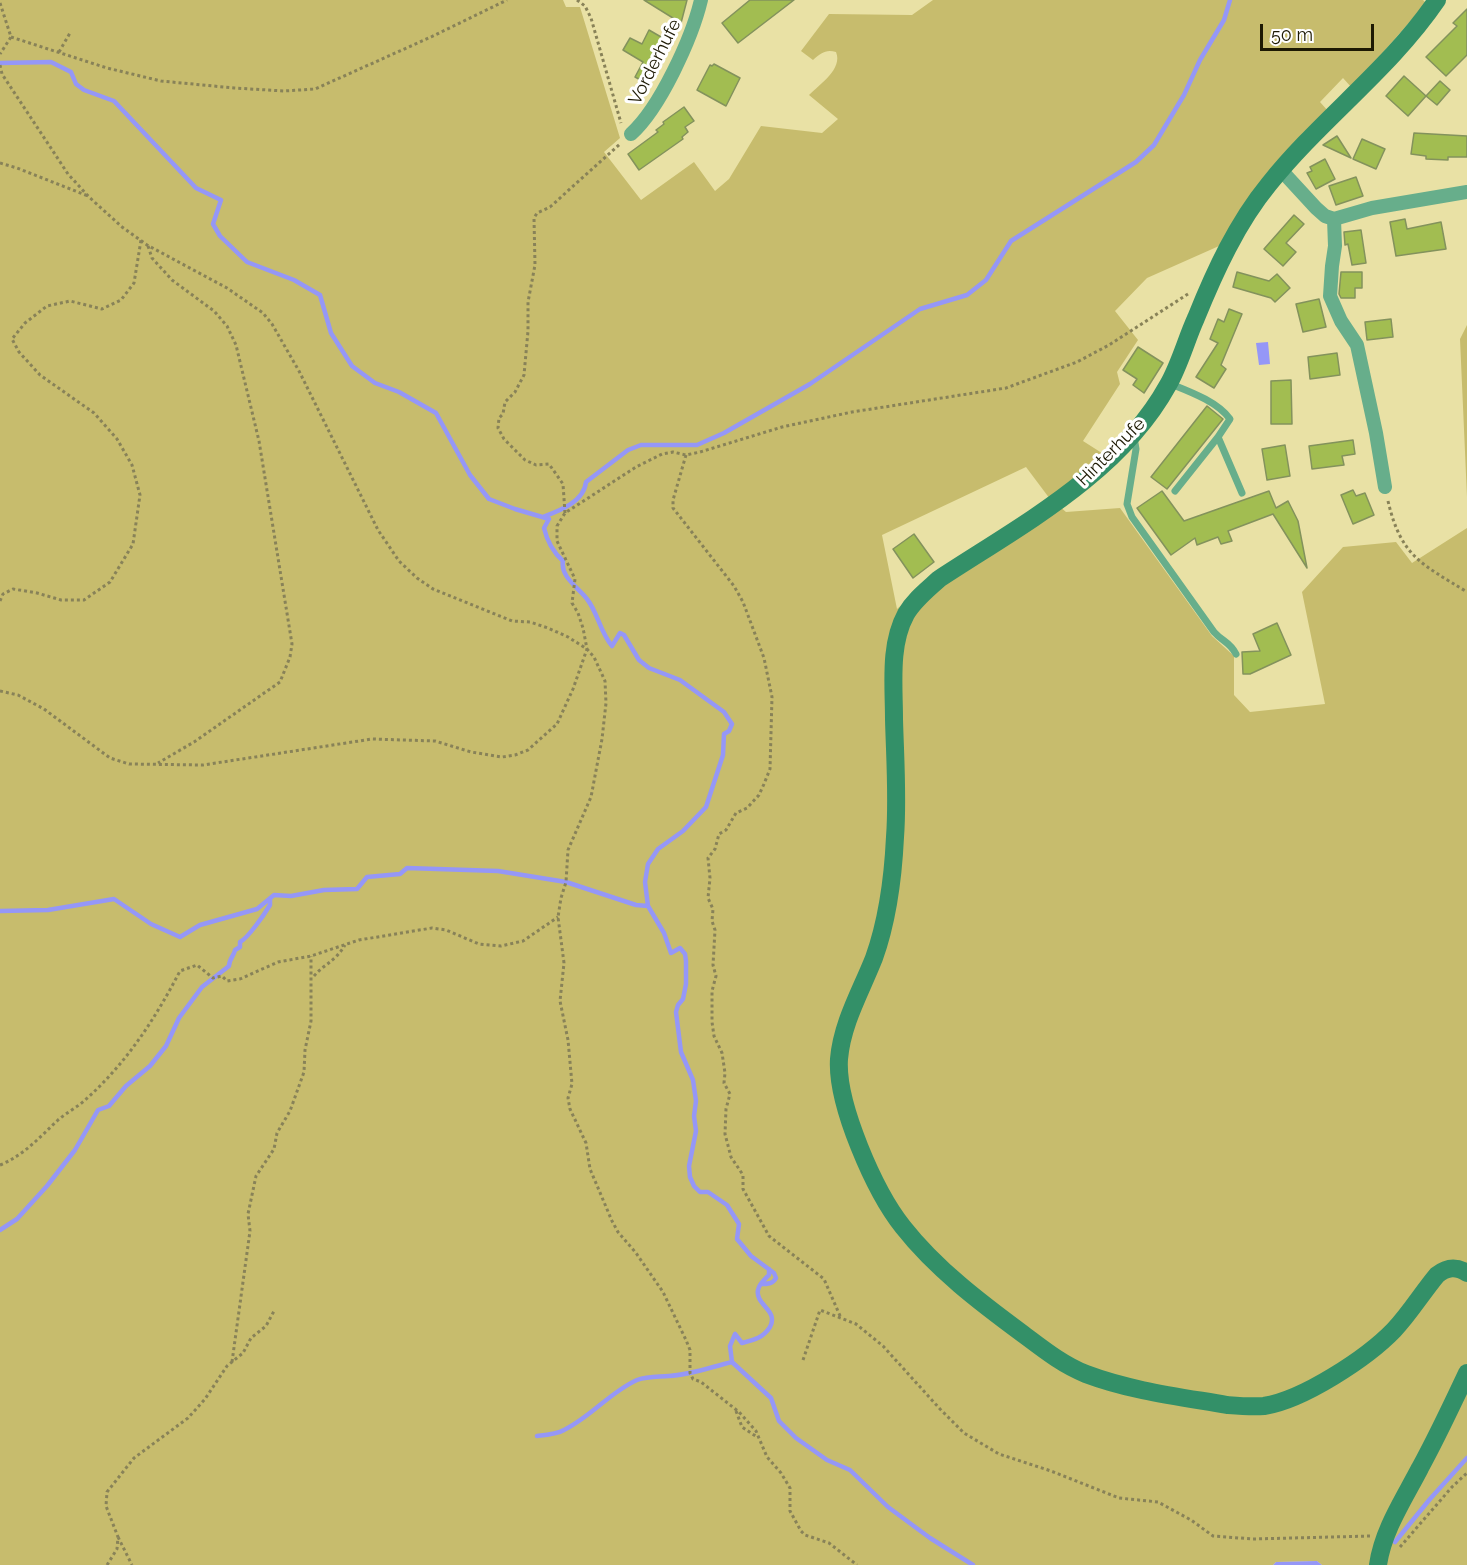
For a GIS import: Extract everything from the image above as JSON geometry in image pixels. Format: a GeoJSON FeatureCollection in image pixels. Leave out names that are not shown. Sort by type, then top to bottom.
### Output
{"type":"FeatureCollection","features":[{"type":"Feature","properties":{"kind":"street","name":"Vorderhufe"},"geometry":{"type":"LineString","coordinates":[[631,134],[644,123],[657,102],[685,46],[697,18],[701,0]]}},
{"type":"Feature","properties":{"kind":"street","name":"Hinterhufe"},"geometry":{"type":"LineString","coordinates":[[1437,0],[1383,66],[1281,170],[1258,199],[1227,249],[1169,383],[1133,435],[1086,480],[939,579],[921,595],[907,613],[899,630],[894,665],[896,835],[890,899],[874,958],[845,1030],[839,1059],[846,1109],[865,1158],[901,1225],[914,1240],[988,1307],[1050,1354],[1070,1366],[1106,1380],[1209,1402],[1248,1407],[1266,1406],[1284,1401],[1344,1369],[1378,1344],[1395,1329],[1443,1270],[1452,1268],[1467,1273]]}},
{"type":"Feature","properties":{"kind":"street"},"geometry":{"type":"LineString","coordinates":[[1281,170],[1316,208],[1325,216],[1334,219],[1372,208],[1467,192]]}},
{"type":"Feature","properties":{"kind":"street"},"geometry":{"type":"LineString","coordinates":[[1334,219],[1335,246],[1330,296],[1341,321],[1357,345],[1385,487]]}},
{"type":"Feature","properties":{"kind":"street"},"geometry":{"type":"LineString","coordinates":[[1378,1563],[1384,1540],[1467,1373]]}},
{"type":"Feature","properties":{"kind":"lane"},"geometry":{"type":"LineString","coordinates":[[1169,383],[1226,413],[1230,419],[1175,491]]}},
{"type":"Feature","properties":{"kind":"lane"},"geometry":{"type":"LineString","coordinates":[[1133,435],[1136,449],[1127,504],[1132,517],[1214,632],[1220,639],[1232,645],[1236,654]]}},
{"type":"Feature","properties":{"kind":"lane"},"geometry":{"type":"LineString","coordinates":[[1218,437],[1242,493]]}},
{"type":"Feature","properties":{"kind":"path"},"geometry":{"type":"LineString","coordinates":[[11,37],[107,68],[161,81],[284,91],[315,89],[507,0]]}},
{"type":"Feature","properties":{"kind":"path"},"geometry":{"type":"LineString","coordinates":[[565,513],[563,484],[558,475],[549,464],[536,465],[525,460],[498,429],[505,402],[515,392],[524,375],[528,302],[534,265],[534,218],[537,213],[550,207],[631,134],[620,122],[591,18],[585,6],[577,0]]}},
{"type":"Feature","properties":{"kind":"path"},"geometry":{"type":"LineString","coordinates":[[0,3],[11,37]]}},
{"type":"Feature","properties":{"kind":"path"},"geometry":{"type":"LineString","coordinates":[[59,52],[70,33]]}},
{"type":"Feature","properties":{"kind":"path"},"geometry":{"type":"LineString","coordinates":[[0,54],[11,37]]}},
{"type":"Feature","properties":{"kind":"path"},"geometry":{"type":"LineString","coordinates":[[0,64],[2,74],[68,174],[89,197],[122,227],[147,245],[227,288],[263,313],[272,324],[299,371],[382,538],[399,561],[433,589],[512,621],[530,622],[549,628],[587,649],[594,657],[605,681],[606,703],[602,739],[591,797],[568,850],[566,882],[558,917],[564,963],[560,1001],[568,1040],[572,1084],[568,1098],[576,1123],[586,1143],[590,1169],[618,1232],[636,1253],[670,1306],[690,1350],[690,1373],[693,1379],[701,1382],[747,1419],[756,1431],[767,1457],[790,1488],[790,1511],[801,1531],[829,1543],[857,1565]]}},
{"type":"Feature","properties":{"kind":"path"},"geometry":{"type":"LineString","coordinates":[[0,163],[89,197]]}},
{"type":"Feature","properties":{"kind":"path"},"geometry":{"type":"LineString","coordinates":[[0,602],[3,594],[13,589],[61,600],[84,600],[110,582],[133,544],[140,495],[132,465],[117,439],[94,413],[40,375],[19,352],[12,339],[24,323],[47,306],[70,301],[102,309],[121,300],[134,283],[141,240]]}},
{"type":"Feature","properties":{"kind":"path"},"geometry":{"type":"LineString","coordinates":[[147,245],[152,258],[172,280],[214,311],[227,326],[236,345],[259,441],[292,644],[290,657],[280,682],[157,764]]}},
{"type":"Feature","properties":{"kind":"path"},"geometry":{"type":"LineString","coordinates":[[0,691],[18,695],[44,709],[110,758],[129,764],[203,765],[372,739],[435,741],[471,752],[502,757],[515,755],[528,750],[556,724],[573,689],[587,649],[581,620],[572,603],[575,579],[557,541],[557,526],[565,513],[636,466],[662,454],[700,452],[782,427],[852,412],[1006,388],[1077,362],[1109,345],[1187,294]]}},
{"type":"Feature","properties":{"kind":"path"},"geometry":{"type":"LineString","coordinates":[[686,454],[673,500],[673,508],[734,586],[748,614],[764,658],[772,697],[770,769],[759,795],[747,808],[736,813],[726,830],[719,834],[715,849],[708,858],[710,878],[708,898],[713,909],[712,921],[716,930],[713,964],[716,976],[712,991],[712,1022],[714,1036],[722,1053],[724,1083],[730,1094],[726,1109],[725,1134],[731,1157],[743,1174],[742,1189],[769,1236],[824,1279],[841,1318]]}},
{"type":"Feature","properties":{"kind":"path"},"geometry":{"type":"LineString","coordinates":[[1385,487],[1393,520],[1411,554],[1419,562],[1467,592]]}},
{"type":"Feature","properties":{"kind":"path"},"geometry":{"type":"LineString","coordinates":[[0,1166],[17,1158],[61,1118],[83,1102],[117,1068],[154,1020],[180,971],[197,965],[213,978],[222,976],[227,981],[240,979],[278,962],[311,956],[359,940],[432,928],[446,930],[479,944],[501,946],[523,941],[558,917]]}},
{"type":"Feature","properties":{"kind":"path"},"geometry":{"type":"LineString","coordinates":[[312,977],[320,969],[333,962],[345,945]]}},
{"type":"Feature","properties":{"kind":"path"},"geometry":{"type":"LineString","coordinates":[[232,1362],[250,1231],[249,1214],[256,1176],[274,1149],[278,1133],[290,1111],[304,1072],[305,1050],[311,1021],[311,956]]}},
{"type":"Feature","properties":{"kind":"path"},"geometry":{"type":"LineString","coordinates":[[803,1360],[820,1310],[856,1324],[883,1346],[964,1433],[999,1454],[1051,1471],[1119,1498],[1158,1502],[1191,1520],[1213,1536],[1253,1539],[1362,1535],[1375,1536],[1384,1540]]}},
{"type":"Feature","properties":{"kind":"path"},"geometry":{"type":"LineString","coordinates":[[132,1565],[106,1506],[107,1492],[134,1458],[188,1418],[205,1400],[227,1366],[243,1353],[251,1338],[266,1326],[274,1311]]}},
{"type":"Feature","properties":{"kind":"path"},"geometry":{"type":"LineString","coordinates":[[736,1410],[742,1427],[758,1438]]}},
{"type":"Feature","properties":{"kind":"path"},"geometry":{"type":"LineString","coordinates":[[1378,1563],[1399,1548],[1467,1473]]}},
{"type":"Feature","properties":{"kind":"path"},"geometry":{"type":"LineString","coordinates":[[107,1565],[117,1550],[118,1537]]}},
{"type":"Feature","properties":{"kind":"shaded area"},"geometry":{"type":"Polygon","coordinates":[[[0,0],[563,0],[566,7],[580,7],[620,138],[604,152],[641,200],[694,162],[715,191],[729,179],[761,126],[822,133],[838,119],[809,95],[833,70],[837,58],[836,52],[824,52],[813,60],[801,51],[829,14],[912,15],[933,0],[1423,0],[1426,3],[1352,88],[1343,78],[1320,102],[1328,111],[1219,246],[1147,278],[1115,311],[1138,340],[1117,372],[1120,384],[1083,441],[1105,455],[1051,499],[1066,512],[1120,508],[1212,636],[1234,656],[1234,695],[1250,712],[1325,704],[1302,592],[1343,547],[1396,542],[1412,563],[1467,528],[1467,1565],[1322,1565],[1317,1561],[1276,1562],[1273,1565],[0,1565],[0,0]],[[1026,467],[882,535],[897,609],[930,579],[1050,499],[1026,467]]]}},
{"type":"Feature","properties":{"kind":"shaded area"},"geometry":{"type":"Polygon","coordinates":[[[1467,325],[1467,497],[1460,339],[1467,325]]]}},
{"type":"Feature","properties":{"kind":"water"},"geometry":{"type":"Polygon","coordinates":[[[1268,342],[1270,364],[1259,365],[1256,343],[1268,342]]]}},
{"type":"Feature","properties":{"kind":"water"},"geometry":{"type":"Polygon","coordinates":[[[1317,1561],[1322,1565],[1273,1565],[1276,1562],[1317,1561]]]}},
{"type":"Feature","properties":{"kind":"building"},"geometry":{"type":"Polygon","coordinates":[[[644,0],[687,0],[681,23],[644,0]]]}},
{"type":"Feature","properties":{"kind":"building"},"geometry":{"type":"Polygon","coordinates":[[[750,0],[794,0],[738,43],[722,23],[750,0]]]}},
{"type":"Feature","properties":{"kind":"building"},"geometry":{"type":"Polygon","coordinates":[[[1467,9],[1467,55],[1446,76],[1426,57],[1457,26],[1453,23],[1467,9]]]}},
{"type":"Feature","properties":{"kind":"building"},"geometry":{"type":"Polygon","coordinates":[[[649,30],[668,41],[654,65],[657,69],[648,84],[635,77],[643,62],[623,50],[630,38],[642,44],[649,30]]]}},
{"type":"Feature","properties":{"kind":"building"},"geometry":{"type":"Polygon","coordinates":[[[714,64],[740,78],[726,106],[697,90],[710,65],[714,64]]]}},
{"type":"Feature","properties":{"kind":"building"},"geometry":{"type":"Polygon","coordinates":[[[1404,76],[1426,96],[1408,116],[1386,96],[1404,76]]]}},
{"type":"Feature","properties":{"kind":"building"},"geometry":{"type":"Polygon","coordinates":[[[1440,81],[1450,90],[1437,105],[1426,96],[1440,81]]]}},
{"type":"Feature","properties":{"kind":"building"},"geometry":{"type":"Polygon","coordinates":[[[684,107],[694,121],[685,127],[688,132],[682,137],[683,139],[639,170],[628,154],[658,132],[656,130],[664,124],[663,122],[684,107]]]}},
{"type":"Feature","properties":{"kind":"building"},"geometry":{"type":"Polygon","coordinates":[[[1414,133],[1467,136],[1467,157],[1448,157],[1448,160],[1426,159],[1426,156],[1411,154],[1414,133]]]}},
{"type":"Feature","properties":{"kind":"building"},"geometry":{"type":"Polygon","coordinates":[[[1337,136],[1351,158],[1323,145],[1337,136]]]}},
{"type":"Feature","properties":{"kind":"building"},"geometry":{"type":"Polygon","coordinates":[[[1362,139],[1385,149],[1376,169],[1353,159],[1362,139]]]}},
{"type":"Feature","properties":{"kind":"building"},"geometry":{"type":"Polygon","coordinates":[[[1325,159],[1335,179],[1316,189],[1307,173],[1312,171],[1310,167],[1325,159]]]}},
{"type":"Feature","properties":{"kind":"building"},"geometry":{"type":"Polygon","coordinates":[[[1356,177],[1363,196],[1336,205],[1329,186],[1356,177]]]}},
{"type":"Feature","properties":{"kind":"building"},"geometry":{"type":"Polygon","coordinates":[[[1294,215],[1304,224],[1286,243],[1296,252],[1283,266],[1264,249],[1294,215]]]}},
{"type":"Feature","properties":{"kind":"building"},"geometry":{"type":"Polygon","coordinates":[[[1405,219],[1407,229],[1441,222],[1446,249],[1396,256],[1390,222],[1405,219]]]}},
{"type":"Feature","properties":{"kind":"building"},"geometry":{"type":"Polygon","coordinates":[[[1361,230],[1366,263],[1352,265],[1348,244],[1345,245],[1344,232],[1361,230]]]}},
{"type":"Feature","properties":{"kind":"building"},"geometry":{"type":"Polygon","coordinates":[[[1237,272],[1269,281],[1277,274],[1290,288],[1275,302],[1271,298],[1233,287],[1237,272]]]}},
{"type":"Feature","properties":{"kind":"building"},"geometry":{"type":"Polygon","coordinates":[[[1341,272],[1362,272],[1362,288],[1355,288],[1355,298],[1341,298],[1339,294],[1341,272]]]}},
{"type":"Feature","properties":{"kind":"building"},"geometry":{"type":"Polygon","coordinates":[[[1319,299],[1326,327],[1303,332],[1296,304],[1319,299]]]}},
{"type":"Feature","properties":{"kind":"building"},"geometry":{"type":"Polygon","coordinates":[[[1229,309],[1242,314],[1221,365],[1226,369],[1214,388],[1196,377],[1218,343],[1210,339],[1218,319],[1224,322],[1229,309]]]}},
{"type":"Feature","properties":{"kind":"building"},"geometry":{"type":"Polygon","coordinates":[[[1391,319],[1393,337],[1367,340],[1365,322],[1391,319]]]}},
{"type":"Feature","properties":{"kind":"building"},"geometry":{"type":"Polygon","coordinates":[[[1138,347],[1163,363],[1144,393],[1133,385],[1137,379],[1123,370],[1138,347]]]}},
{"type":"Feature","properties":{"kind":"building"},"geometry":{"type":"Polygon","coordinates":[[[1337,353],[1340,375],[1310,379],[1308,357],[1337,353]]]}},
{"type":"Feature","properties":{"kind":"building"},"geometry":{"type":"Polygon","coordinates":[[[1291,380],[1292,424],[1271,424],[1271,381],[1291,380]]]}},
{"type":"Feature","properties":{"kind":"building"},"geometry":{"type":"Polygon","coordinates":[[[1207,406],[1223,419],[1167,489],[1151,477],[1207,406]]]}},
{"type":"Feature","properties":{"kind":"building"},"geometry":{"type":"Polygon","coordinates":[[[1353,440],[1355,454],[1342,456],[1344,465],[1312,469],[1309,446],[1353,440]]]}},
{"type":"Feature","properties":{"kind":"building"},"geometry":{"type":"Polygon","coordinates":[[[1285,445],[1290,476],[1267,480],[1262,449],[1285,445]]]}},
{"type":"Feature","properties":{"kind":"building"},"geometry":{"type":"Polygon","coordinates":[[[1353,490],[1356,496],[1365,493],[1374,515],[1353,524],[1341,495],[1353,490]]]}},
{"type":"Feature","properties":{"kind":"building"},"geometry":{"type":"Polygon","coordinates":[[[1162,491],[1184,521],[1269,491],[1276,508],[1288,501],[1298,521],[1307,568],[1273,514],[1228,531],[1232,541],[1221,544],[1218,537],[1197,545],[1195,538],[1171,555],[1137,508],[1162,491]]]}},
{"type":"Feature","properties":{"kind":"building"},"geometry":{"type":"Polygon","coordinates":[[[914,534],[934,562],[913,578],[893,549],[914,534]]]}},
{"type":"Feature","properties":{"kind":"building"},"geometry":{"type":"Polygon","coordinates":[[[1277,623],[1291,655],[1250,674],[1243,674],[1242,652],[1260,651],[1253,634],[1277,623]]]}},
{"type":"Feature","properties":{"kind":"waterway"},"geometry":{"type":"LineString","coordinates":[[543,517],[570,505],[581,495],[586,482],[628,450],[641,445],[697,445],[724,433],[810,384],[920,309],[967,295],[986,280],[1011,241],[1136,162],[1154,145],[1224,20],[1230,0]]}},
{"type":"Feature","properties":{"kind":"waterway"},"geometry":{"type":"LineString","coordinates":[[0,63],[51,62],[71,72],[76,84],[84,90],[114,101],[196,188],[221,200],[213,224],[220,236],[247,262],[294,280],[320,295],[331,333],[352,366],[375,383],[399,392],[436,413],[470,475],[489,499],[549,519],[544,528],[549,542],[563,561],[567,577],[591,604],[612,646],[620,633],[624,635],[639,660],[649,668],[680,680],[724,712],[732,724],[729,731],[724,734],[723,755],[706,807],[683,831],[658,849],[648,864],[645,882],[648,906],[664,933],[671,953],[680,948],[685,954],[686,984],[683,999],[676,1012],[681,1052],[693,1080],[696,1101],[694,1116],[696,1131],[689,1166],[690,1177],[700,1192],[708,1192],[727,1205],[739,1224],[737,1239],[751,1256],[774,1273],[776,1278],[773,1281],[761,1284]]}},
{"type":"Feature","properties":{"kind":"waterway"},"geometry":{"type":"LineString","coordinates":[[0,911],[48,910],[114,899],[151,924],[180,937],[200,925],[257,909],[274,895],[291,896],[324,890],[357,889],[367,877],[400,874],[407,868],[498,871],[566,882],[636,905],[648,906]]}},
{"type":"Feature","properties":{"kind":"waterway"},"geometry":{"type":"LineString","coordinates":[[0,1230],[17,1219],[47,1186],[75,1150],[98,1110],[109,1106],[126,1086],[150,1066],[166,1046],[179,1018],[202,987],[229,966],[235,950],[240,947],[240,942],[264,914],[270,905],[270,899]]}},
{"type":"Feature","properties":{"kind":"waterway"},"geometry":{"type":"LineString","coordinates":[[769,1269],[769,1275],[762,1282],[758,1295],[772,1316],[770,1327],[761,1336],[742,1343],[735,1334],[730,1346],[732,1362],[771,1398],[779,1421],[796,1438],[827,1460],[850,1470],[888,1507],[930,1538],[973,1565]]}},
{"type":"Feature","properties":{"kind":"waterway"},"geometry":{"type":"LineString","coordinates":[[537,1436],[558,1432],[574,1425],[618,1391],[637,1380],[685,1374],[732,1362]]}},
{"type":"Feature","properties":{"kind":"waterway"},"geometry":{"type":"LineString","coordinates":[[1395,1542],[1467,1458]]}}]}
